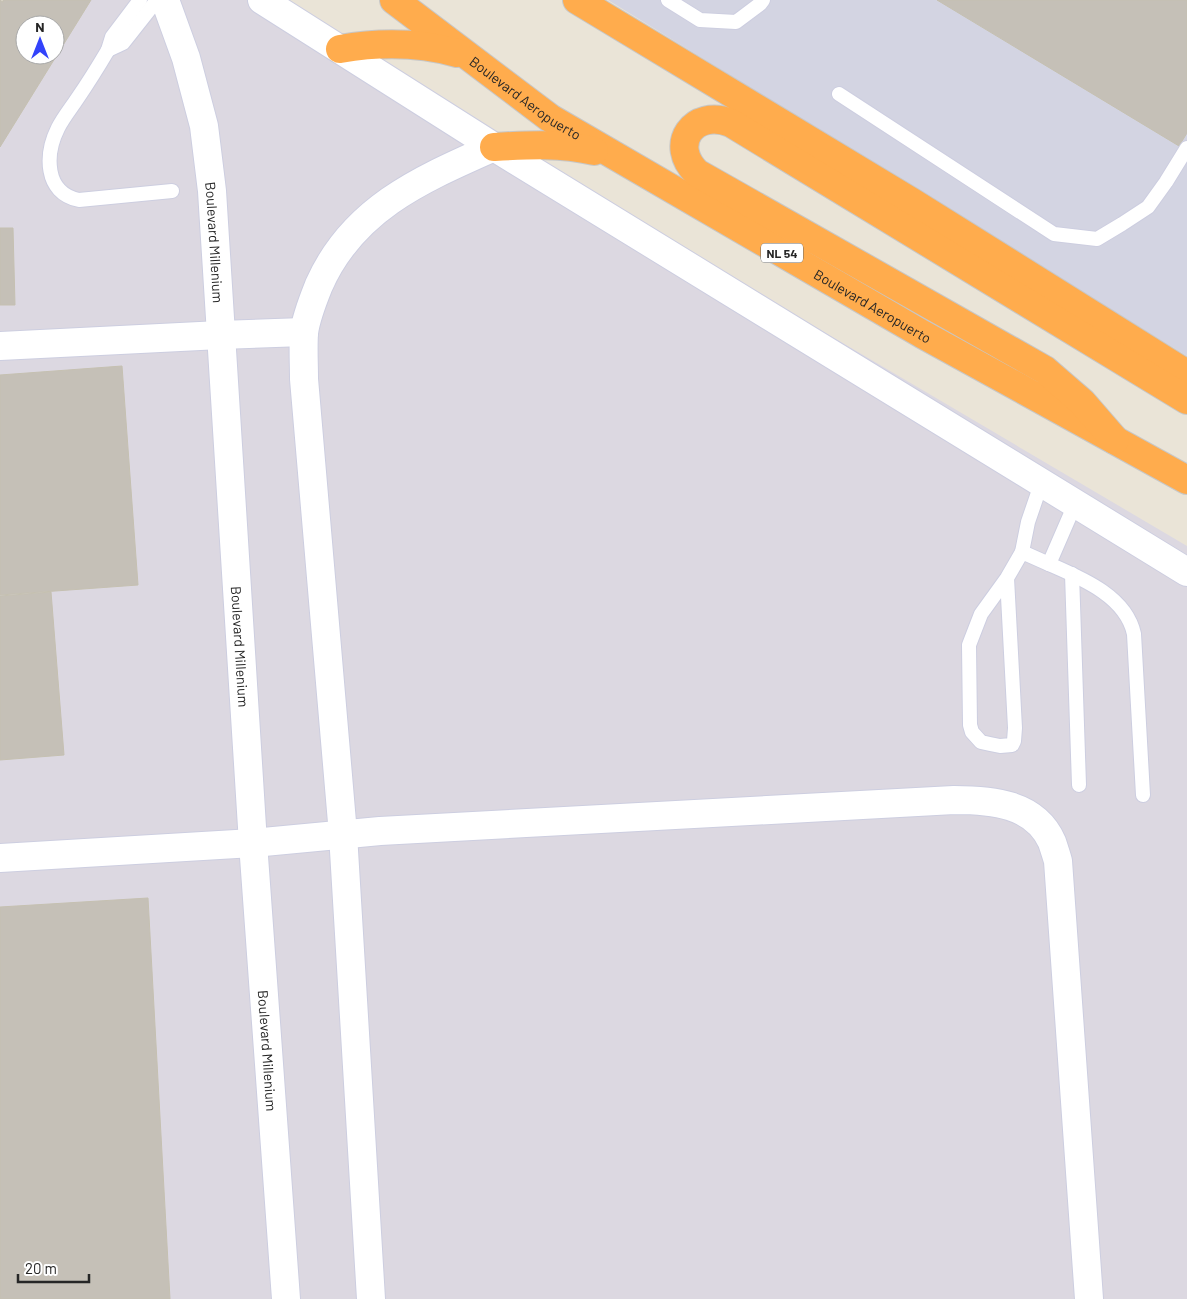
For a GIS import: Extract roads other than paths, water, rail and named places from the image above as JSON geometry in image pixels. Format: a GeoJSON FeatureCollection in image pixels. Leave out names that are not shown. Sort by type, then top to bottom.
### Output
{"type":"FeatureCollection","features":[{"type":"Feature","properties":{"kind":"highway","name":"Boulevard Aeropuerto"},"geometry":{"type":"LineString","coordinates":[[394,0],[550,118],[922,334],[1187,480]]}},
{"type":"Feature","properties":{"kind":"highway"},"geometry":{"type":"LineString","coordinates":[[577,0],[912,202],[1187,374]]}},
{"type":"Feature","properties":{"kind":"highway"},"geometry":{"type":"LineString","coordinates":[[340,49],[373,44],[400,43],[430,46],[466,55]]}},
{"type":"Feature","properties":{"kind":"highway"},"geometry":{"type":"LineString","coordinates":[[1115,440],[1082,402],[1045,370],[697,173],[690,166],[685,156],[684,146],[692,127],[710,118],[721,119],[730,123],[1187,400]]}},
{"type":"Feature","properties":{"kind":"highway"},"geometry":{"type":"LineString","coordinates":[[494,147],[535,144],[558,145],[613,156]]}},
{"type":"Feature","properties":{"kind":"street","name":"Boulevard Millenium"},"geometry":{"type":"LineString","coordinates":[[165,0],[186,58],[204,126],[212,191],[253,843],[286,1299]]}},
{"type":"Feature","properties":{"kind":"street"},"geometry":{"type":"LineString","coordinates":[[262,0],[494,147],[1187,572]]}},
{"type":"Feature","properties":{"kind":"street"},"geometry":{"type":"LineString","coordinates":[[371,1299],[343,834],[304,379],[304,332],[314,297],[328,265],[353,232],[390,199],[430,176],[494,147]]}},
{"type":"Feature","properties":{"kind":"street"},"geometry":{"type":"LineString","coordinates":[[0,346],[304,332]]}},
{"type":"Feature","properties":{"kind":"street"},"geometry":{"type":"LineString","coordinates":[[0,858],[253,843],[390,830],[954,800],[980,800],[1005,804],[1028,813],[1043,827],[1052,842],[1058,860],[1089,1299]]}},
{"type":"Feature","properties":{"kind":"lane"},"geometry":{"type":"LineString","coordinates":[[140,0],[115,43],[58,128],[53,142],[49,172],[53,183],[59,191],[68,198],[79,200],[172,191]]}},
{"type":"Feature","properties":{"kind":"lane"},"geometry":{"type":"LineString","coordinates":[[115,43],[157,0]]}},
{"type":"Feature","properties":{"kind":"lane"},"geometry":{"type":"LineString","coordinates":[[668,0],[700,20],[736,22],[760,4],[762,0]]}},
{"type":"Feature","properties":{"kind":"lane"},"geometry":{"type":"LineString","coordinates":[[839,94],[1054,234],[1097,239],[1122,224],[1148,206],[1166,182],[1187,148]]}},
{"type":"Feature","properties":{"kind":"lane"},"geometry":{"type":"LineString","coordinates":[[1007,578],[1015,728],[1012,745],[1000,746],[981,742],[972,732],[970,725],[969,644],[981,614],[1007,578],[1022,552],[1028,522],[1041,484]]}},
{"type":"Feature","properties":{"kind":"lane"},"geometry":{"type":"LineString","coordinates":[[1049,564],[1074,504]]}},
{"type":"Feature","properties":{"kind":"lane"},"geometry":{"type":"LineString","coordinates":[[1022,552],[1072,574],[1099,590],[1127,614],[1132,624],[1143,795]]}},
{"type":"Feature","properties":{"kind":"lane"},"geometry":{"type":"LineString","coordinates":[[1072,574],[1079,785]]}}]}
